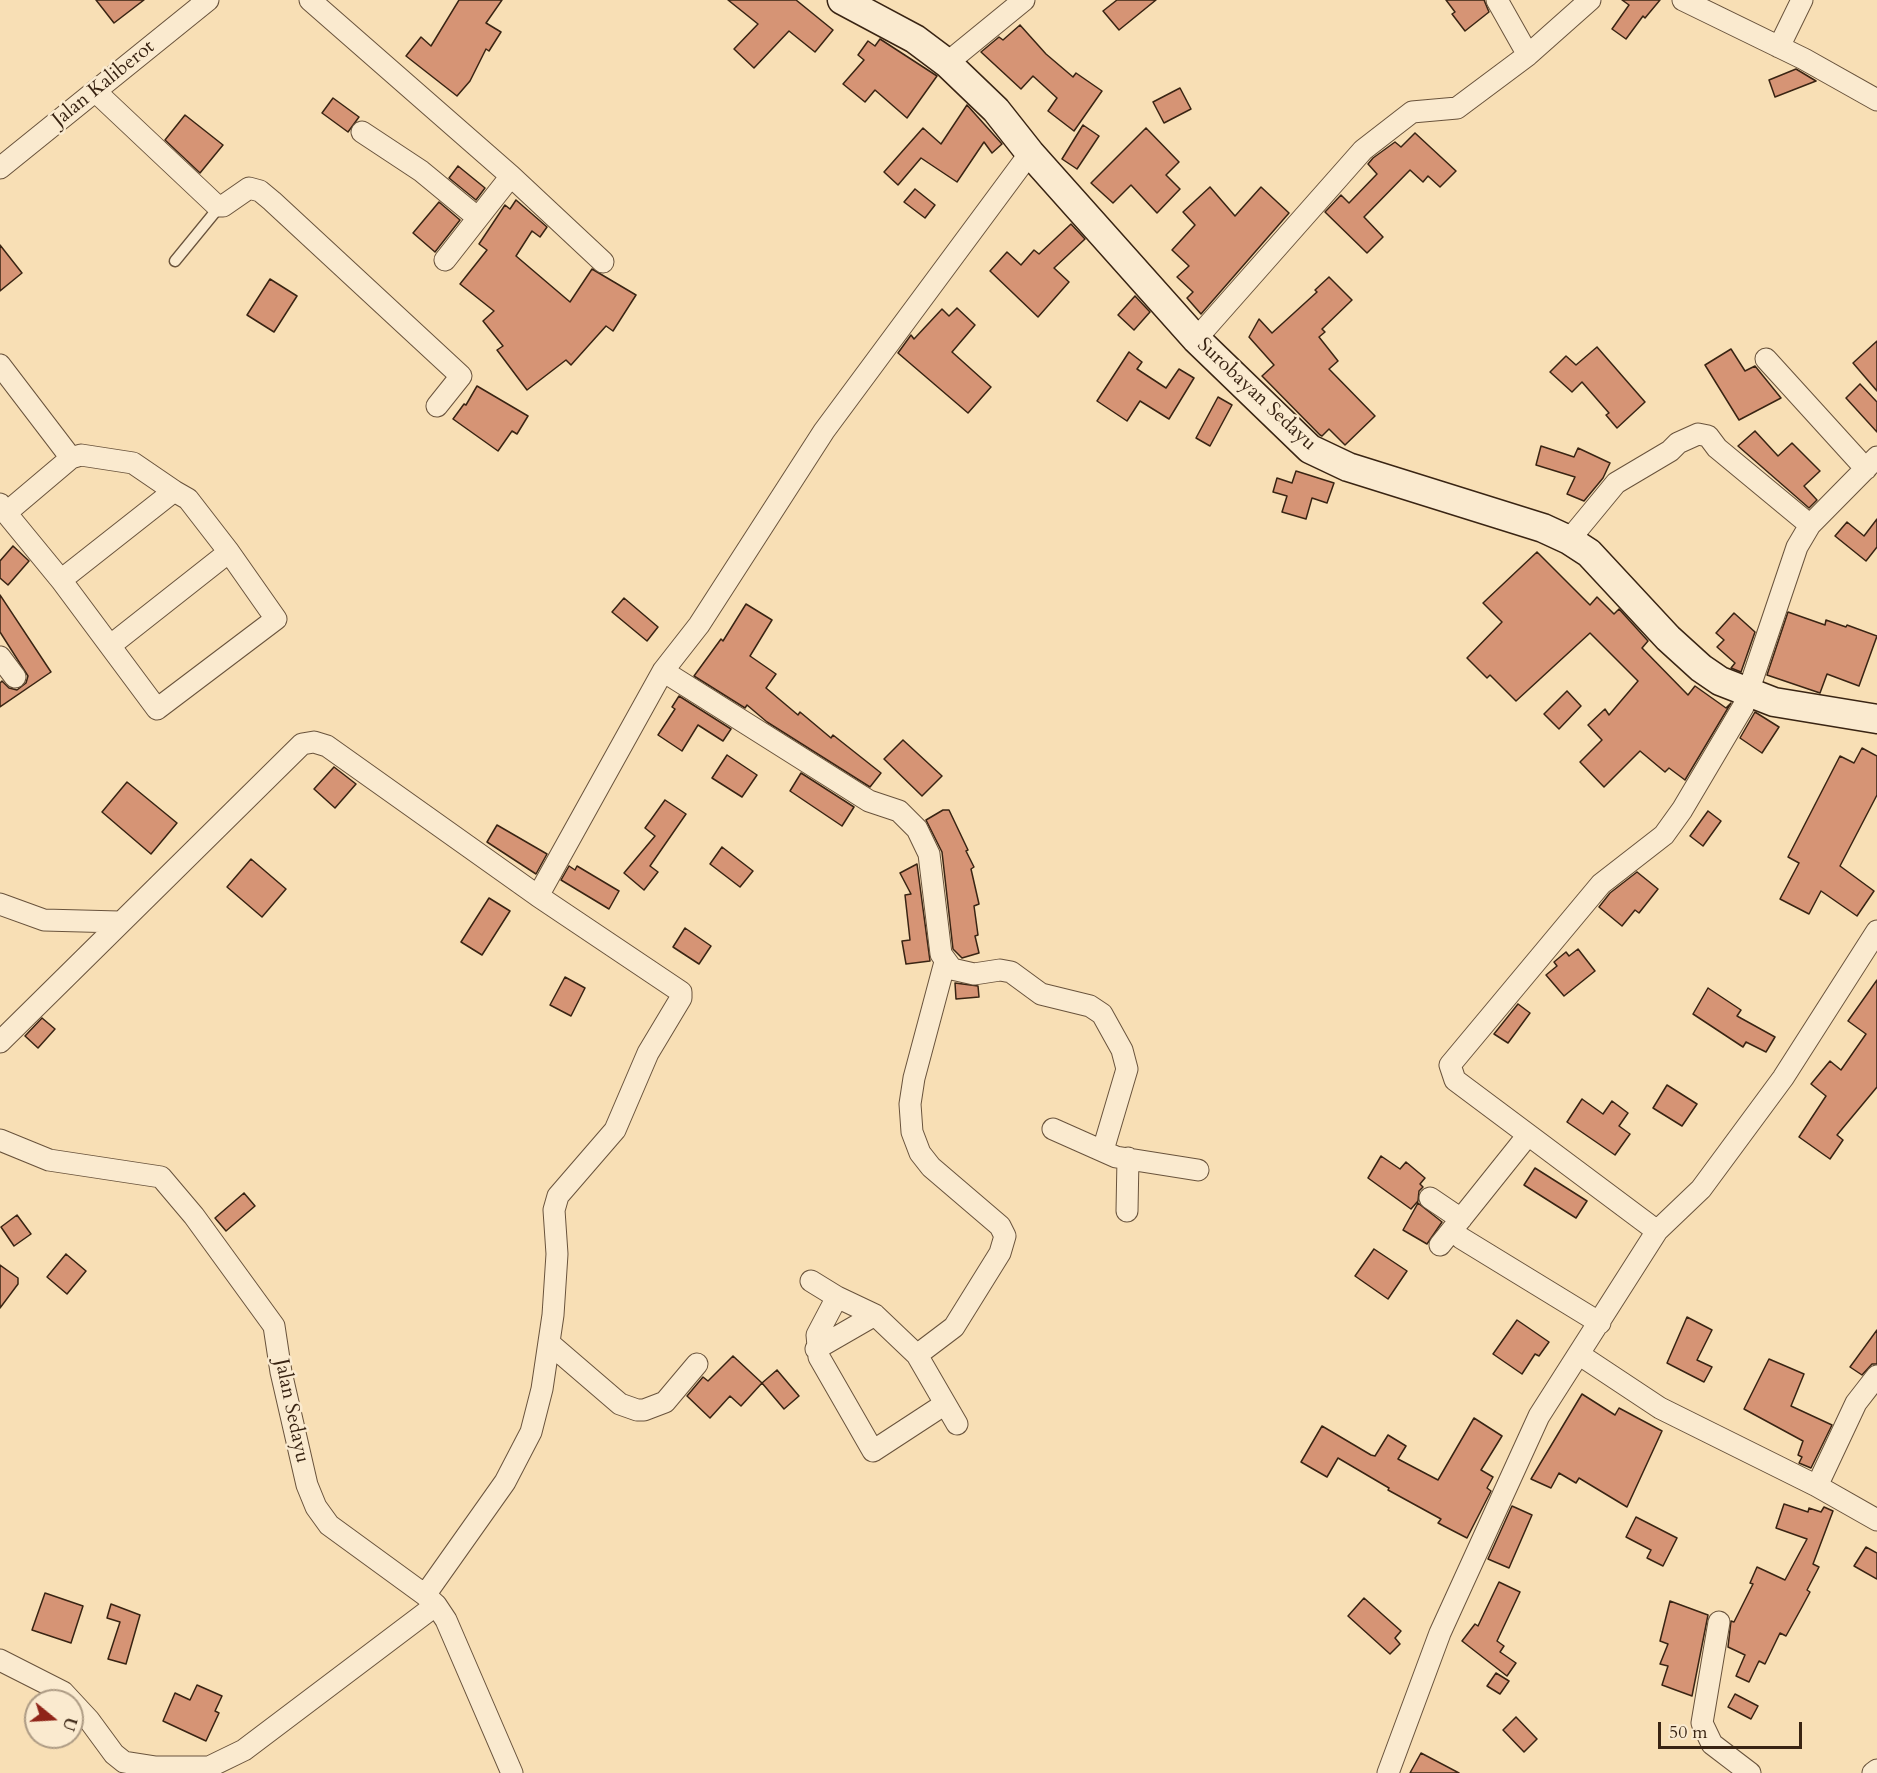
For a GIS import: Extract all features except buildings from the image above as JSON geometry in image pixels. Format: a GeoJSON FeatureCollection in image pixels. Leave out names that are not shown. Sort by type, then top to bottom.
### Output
{"type":"FeatureCollection","features":[{"type":"Feature","properties":{"kind":"main road","name":"Surobayan Sedayu"},"geometry":{"type":"LineString","coordinates":[[842,0],[915,39],[947,63],[996,110],[1030,153],[1197,339],[1310,449],[1329,460],[1543,528],[1569,540],[1589,553],[1668,638],[1701,668],[1720,681],[1774,702],[1877,719]]}},
{"type":"Feature","properties":{"kind":"street","name":"Jalan Kaliberot"},"geometry":{"type":"LineString","coordinates":[[0,168],[207,0]]}},
{"type":"Feature","properties":{"kind":"street"},"geometry":{"type":"LineString","coordinates":[[310,0],[511,176],[603,262]]}},
{"type":"Feature","properties":{"kind":"street"},"geometry":{"type":"LineString","coordinates":[[947,63],[1024,0]]}},
{"type":"Feature","properties":{"kind":"street"},"geometry":{"type":"LineString","coordinates":[[1497,0],[1527,55]]}},
{"type":"Feature","properties":{"kind":"street"},"geometry":{"type":"LineString","coordinates":[[1197,339],[1363,150],[1412,112],[1456,108],[1527,55],[1590,0]]}},
{"type":"Feature","properties":{"kind":"street"},"geometry":{"type":"LineString","coordinates":[[1683,0],[1779,47],[1877,100]]}},
{"type":"Feature","properties":{"kind":"street"},"geometry":{"type":"LineString","coordinates":[[1779,47],[1802,0]]}},
{"type":"Feature","properties":{"kind":"street"},"geometry":{"type":"LineString","coordinates":[[95,92],[220,206],[249,188],[260,191],[280,209],[461,376],[437,406]]}},
{"type":"Feature","properties":{"kind":"street"},"geometry":{"type":"LineString","coordinates":[[362,132],[421,171],[478,218]]}},
{"type":"Feature","properties":{"kind":"street"},"geometry":{"type":"LineString","coordinates":[[538,896],[663,671],[699,625],[824,430],[1030,153]]}},
{"type":"Feature","properties":{"kind":"street"},"geometry":{"type":"LineString","coordinates":[[445,260],[511,176]]}},
{"type":"Feature","properties":{"kind":"street"},"geometry":{"type":"LineString","coordinates":[[1657,1231],[1455,1080],[1450,1071],[1452,1060],[1601,884],[1664,835],[1682,810],[1749,693],[1797,547],[1810,525],[1871,463],[1766,359]]}},
{"type":"Feature","properties":{"kind":"street"},"geometry":{"type":"LineString","coordinates":[[0,365],[71,458]]}},
{"type":"Feature","properties":{"kind":"street"},"geometry":{"type":"LineString","coordinates":[[1569,540],[1616,483],[1670,451],[1678,443],[1698,434],[1708,436],[1717,448],[1810,525]]}},
{"type":"Feature","properties":{"kind":"street"},"geometry":{"type":"LineString","coordinates":[[87,455],[133,463],[174,491],[188,499],[276,619],[157,709],[111,645],[3,508],[71,458],[87,455]]}},
{"type":"Feature","properties":{"kind":"street"},"geometry":{"type":"LineString","coordinates":[[61,580],[174,491]]}},
{"type":"Feature","properties":{"kind":"street"},"geometry":{"type":"LineString","coordinates":[[111,645],[229,552]]}},
{"type":"Feature","properties":{"kind":"street"},"geometry":{"type":"LineString","coordinates":[[0,657],[15,677]]}},
{"type":"Feature","properties":{"kind":"street"},"geometry":{"type":"LineString","coordinates":[[663,671],[868,801],[899,811],[917,829],[929,854],[939,939],[945,963],[914,1078],[910,1104],[914,1144],[932,1167],[1000,1226],[1005,1236],[1000,1253],[954,1327],[917,1355]]}},
{"type":"Feature","properties":{"kind":"street"},"geometry":{"type":"LineString","coordinates":[[0,1042],[119,922],[302,744],[314,742],[327,746],[538,896],[681,992],[648,1053],[615,1130],[558,1196],[554,1210],[557,1254],[549,1343],[541,1398],[531,1432],[505,1482],[430,1600],[244,1750],[209,1767],[156,1767],[124,1762],[114,1754],[89,1719],[63,1692],[0,1660]]}},
{"type":"Feature","properties":{"kind":"street"},"geometry":{"type":"LineString","coordinates":[[0,904],[44,920],[119,922]]}},
{"type":"Feature","properties":{"kind":"street"},"geometry":{"type":"LineString","coordinates":[[1388,1773],[1440,1633],[1539,1416],[1657,1231],[1701,1189],[1776,1087],[1876,934]]}},
{"type":"Feature","properties":{"kind":"street"},"geometry":{"type":"LineString","coordinates":[[945,963],[963,974],[1000,970],[1011,972],[1041,994],[1090,1006],[1102,1014],[1122,1050],[1127,1069],[1103,1150]]}},
{"type":"Feature","properties":{"kind":"street"},"geometry":{"type":"LineString","coordinates":[[1053,1129],[1128,1158],[1198,1170]]}},
{"type":"Feature","properties":{"kind":"street"},"geometry":{"type":"LineString","coordinates":[[1440,1245],[1461,1228],[1528,1135]]}},
{"type":"Feature","properties":{"kind":"street","name":"Jalan Sedayu"},"geometry":{"type":"LineString","coordinates":[[0,1140],[49,1160],[161,1177],[200,1225],[274,1326],[281,1372],[307,1485],[316,1507],[329,1526],[430,1600],[446,1620],[512,1772]]}},
{"type":"Feature","properties":{"kind":"street"},"geometry":{"type":"LineString","coordinates":[[1127,1211],[1128,1158]]}},
{"type":"Feature","properties":{"kind":"street"},"geometry":{"type":"LineString","coordinates":[[1430,1198],[1461,1228],[1600,1323]]}},
{"type":"Feature","properties":{"kind":"street"},"geometry":{"type":"LineString","coordinates":[[812,1281],[875,1315],[917,1355],[957,1424]]}},
{"type":"Feature","properties":{"kind":"street"},"geometry":{"type":"LineString","coordinates":[[837,1296],[817,1335],[816,1349],[873,1450],[945,1404]]}},
{"type":"Feature","properties":{"kind":"street"},"geometry":{"type":"LineString","coordinates":[[816,1349],[875,1315]]}},
{"type":"Feature","properties":{"kind":"street"},"geometry":{"type":"LineString","coordinates":[[549,1343],[620,1404],[637,1410],[644,1410],[665,1402],[698,1364]]}},
{"type":"Feature","properties":{"kind":"street"},"geometry":{"type":"LineString","coordinates":[[1580,1355],[1660,1408],[1817,1486],[1877,1520]]}},
{"type":"Feature","properties":{"kind":"street"},"geometry":{"type":"LineString","coordinates":[[1817,1486],[1856,1403],[1877,1376]]}},
{"type":"Feature","properties":{"kind":"street"},"geometry":{"type":"LineString","coordinates":[[1719,1622],[1702,1724],[1712,1744],[1750,1773]]}},
{"type":"Feature","properties":{"kind":"street"},"geometry":{"type":"LineString","coordinates":[[1874,1773],[1877,1770]]}},
{"type":"Feature","properties":{"kind":"lane"},"geometry":{"type":"LineString","coordinates":[[175,261],[220,206]]}}]}
